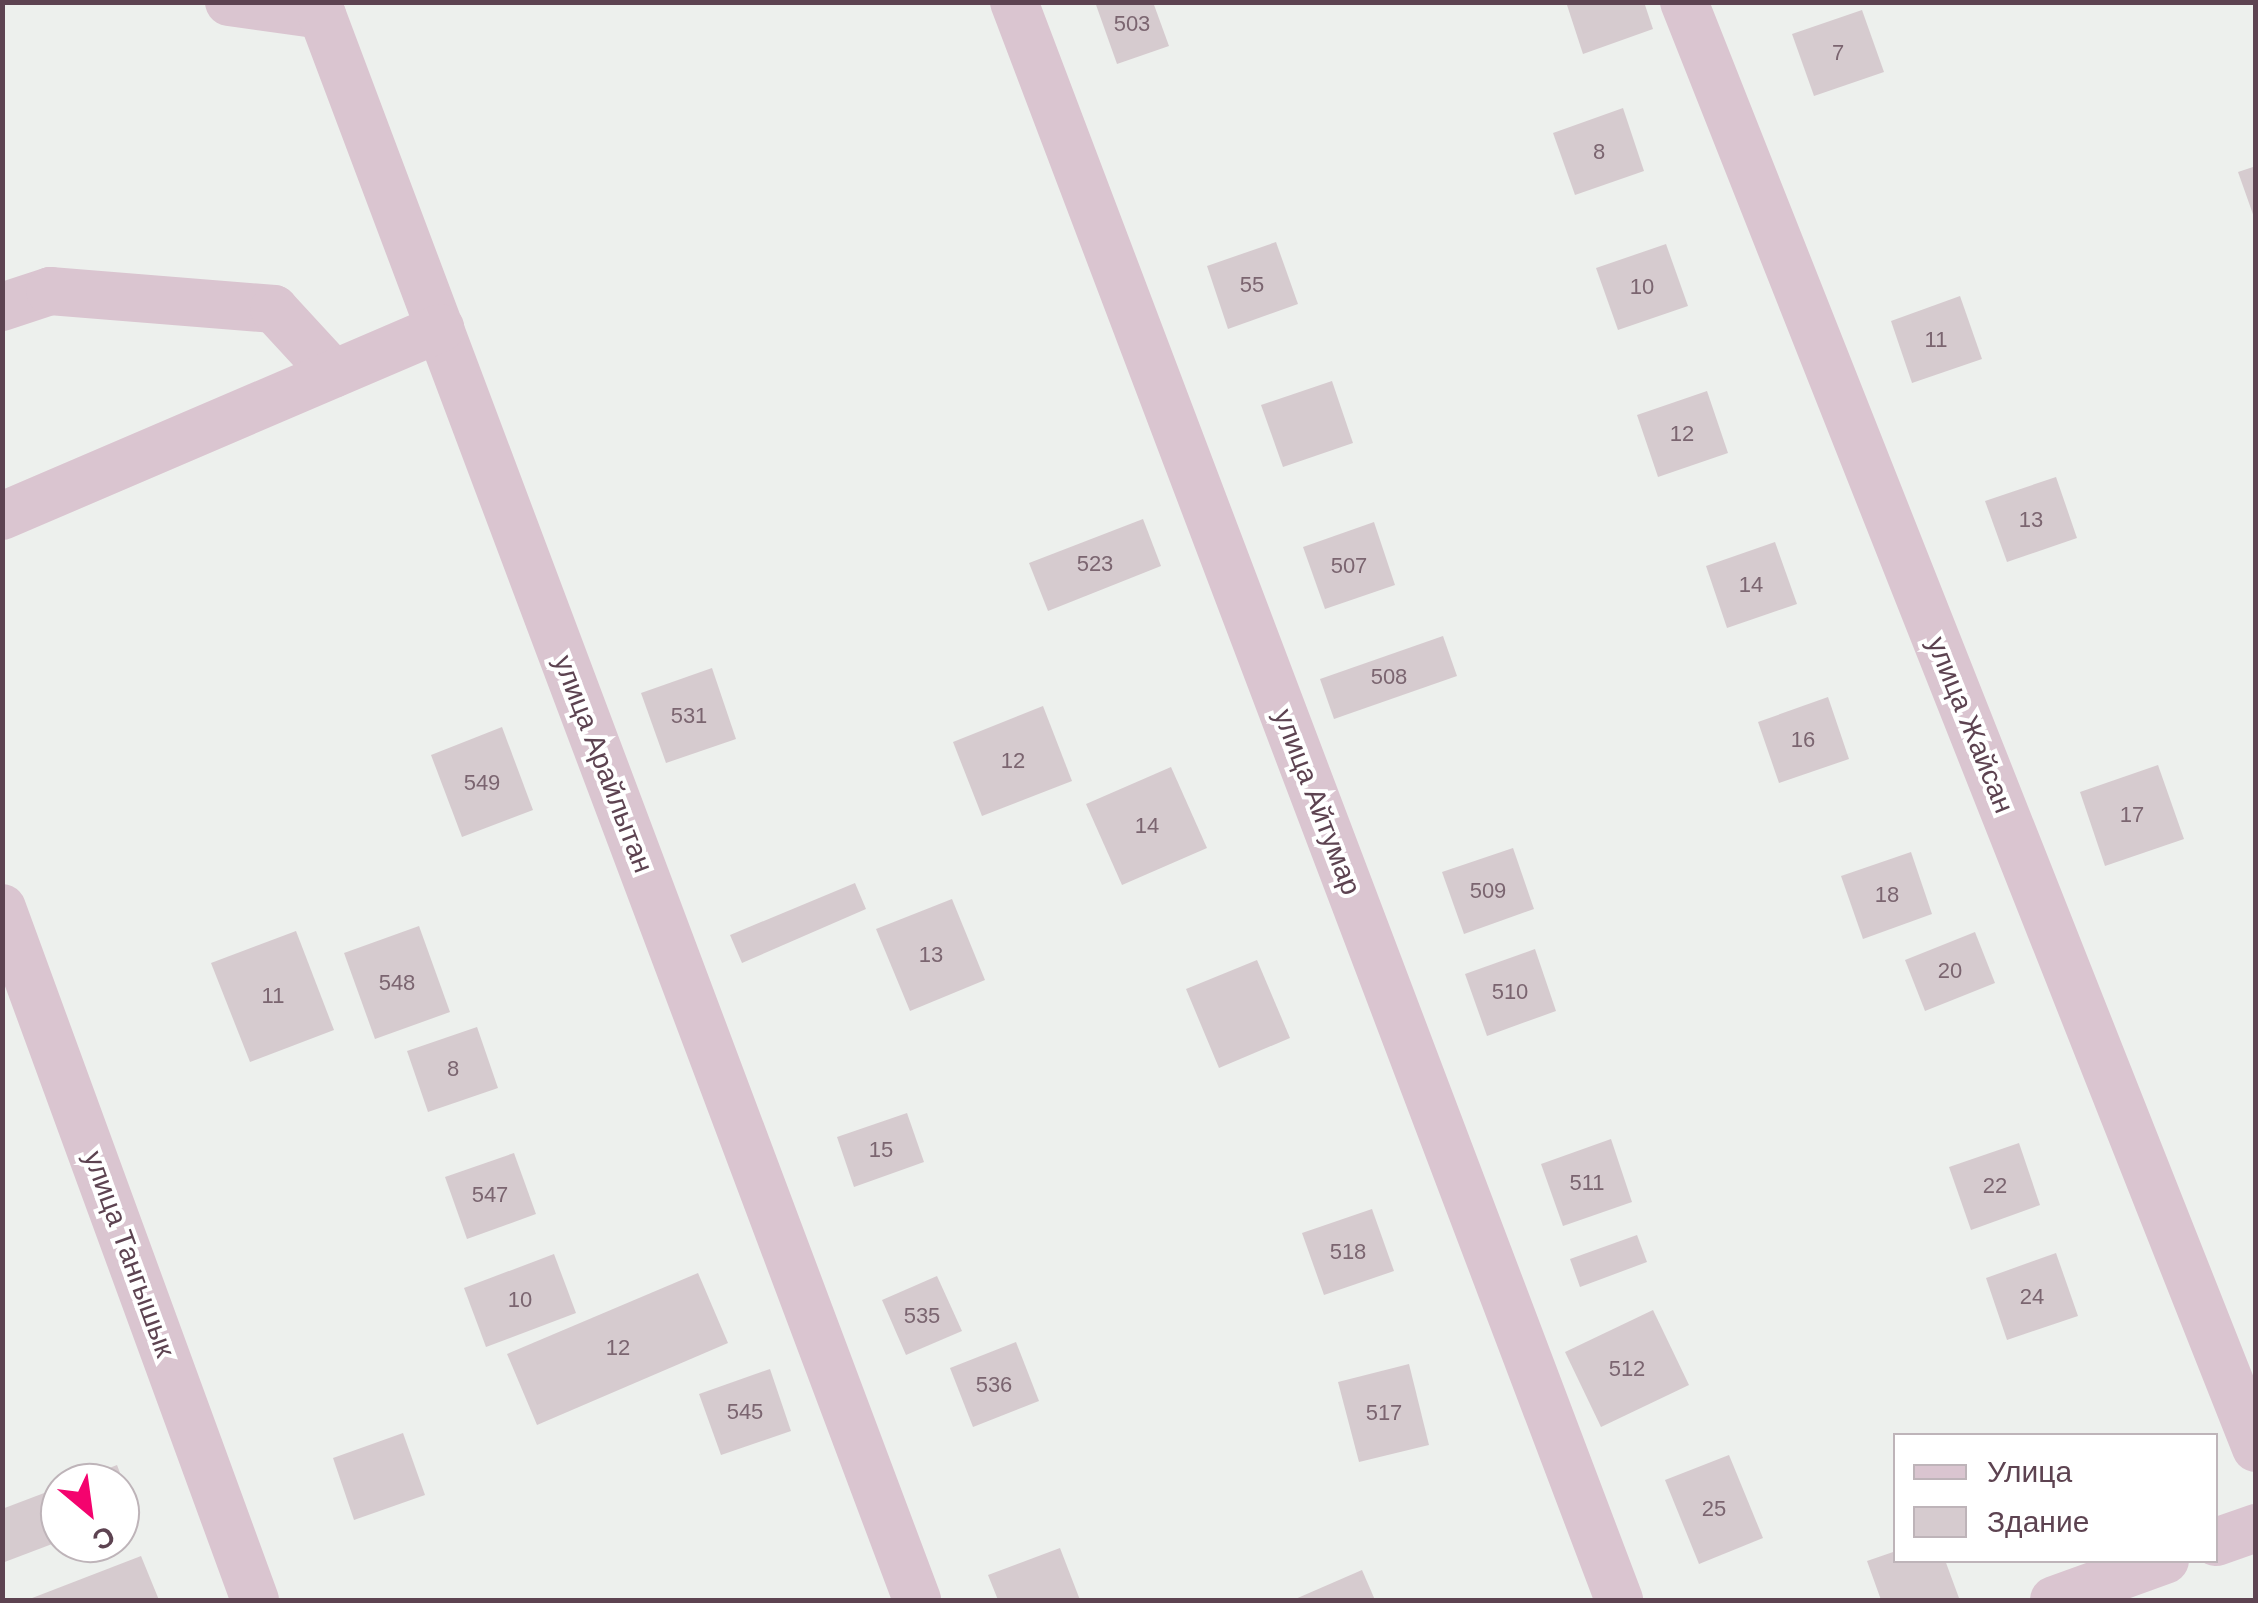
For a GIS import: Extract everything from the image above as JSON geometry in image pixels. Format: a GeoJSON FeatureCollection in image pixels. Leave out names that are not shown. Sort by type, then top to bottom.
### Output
{"type":"FeatureCollection","features":[{"type":"Feature","properties":{"kind":"street","name":"улица Арайлытан"},"geometry":{"type":"LineString","coordinates":[[229,2],[340,8],[440,328],[917,1600]]}},
{"type":"Feature","properties":{"kind":"street","name":"улица Айтумар"},"geometry":{"type":"LineString","coordinates":[[1014,2],[1619,1600]]}},
{"type":"Feature","properties":{"kind":"street","name":"улица Жайсан"},"geometry":{"type":"LineString","coordinates":[[1684,2],[2256,1448]]}},
{"type":"Feature","properties":{"kind":"street"},"geometry":{"type":"LineString","coordinates":[[2,307],[50,291],[274,309],[334,374]]}},
{"type":"Feature","properties":{"kind":"street"},"geometry":{"type":"LineString","coordinates":[[2,516],[440,328]]}},
{"type":"Feature","properties":{"kind":"street","name":"улица Тангышык"},"geometry":{"type":"LineString","coordinates":[[2,908],[255,1600]]}},
{"type":"Feature","properties":{"kind":"street"},"geometry":{"type":"LineString","coordinates":[[2218,1541],[2256,1528]]}},
{"type":"Feature","properties":{"kind":"street"},"geometry":{"type":"LineString","coordinates":[[2054,1600],[2157,1563]]}},
{"type":"Feature","properties":{"kind":"building"},"geometry":{"type":"Polygon","coordinates":[[[1095,2],[1153,2],[1169,46],[1117,64],[1095,2]]]}},
{"type":"Feature","properties":{"kind":"building"},"geometry":{"type":"Polygon","coordinates":[[[1566,2],[1644,2],[1653,29],[1583,54],[1566,2]]]}},
{"type":"Feature","properties":{"kind":"building"},"geometry":{"type":"Polygon","coordinates":[[[1862,10],[1884,72],[1814,96],[1792,34],[1862,10]]]}},
{"type":"Feature","properties":{"kind":"building"},"geometry":{"type":"Polygon","coordinates":[[[1623,108],[1644,171],[1575,195],[1553,133],[1623,108]]]}},
{"type":"Feature","properties":{"kind":"building"},"geometry":{"type":"Polygon","coordinates":[[[2256,166],[2256,220],[2255,220],[2238,172],[2256,166]]]}},
{"type":"Feature","properties":{"kind":"building"},"geometry":{"type":"Polygon","coordinates":[[[1276,242],[1298,304],[1228,329],[1207,266],[1276,242]]]}},
{"type":"Feature","properties":{"kind":"building"},"geometry":{"type":"Polygon","coordinates":[[[1666,244],[1688,306],[1618,330],[1596,268],[1666,244]]]}},
{"type":"Feature","properties":{"kind":"building"},"geometry":{"type":"Polygon","coordinates":[[[1960,296],[1982,359],[1912,383],[1891,321],[1960,296]]]}},
{"type":"Feature","properties":{"kind":"building"},"geometry":{"type":"Polygon","coordinates":[[[1332,381],[1353,443],[1283,467],[1261,405],[1332,381]]]}},
{"type":"Feature","properties":{"kind":"building"},"geometry":{"type":"Polygon","coordinates":[[[1707,391],[1728,453],[1658,477],[1637,415],[1707,391]]]}},
{"type":"Feature","properties":{"kind":"building"},"geometry":{"type":"Polygon","coordinates":[[[2056,477],[2077,538],[2007,562],[1985,501],[2056,477]]]}},
{"type":"Feature","properties":{"kind":"building"},"geometry":{"type":"Polygon","coordinates":[[[1143,519],[1161,566],[1048,611],[1029,563],[1143,519]]]}},
{"type":"Feature","properties":{"kind":"building"},"geometry":{"type":"Polygon","coordinates":[[[1374,522],[1395,585],[1325,609],[1303,547],[1374,522]]]}},
{"type":"Feature","properties":{"kind":"building"},"geometry":{"type":"Polygon","coordinates":[[[1775,542],[1797,604],[1727,628],[1706,566],[1775,542]]]}},
{"type":"Feature","properties":{"kind":"building"},"geometry":{"type":"Polygon","coordinates":[[[1443,636],[1457,676],[1334,719],[1320,679],[1443,636]]]}},
{"type":"Feature","properties":{"kind":"building"},"geometry":{"type":"Polygon","coordinates":[[[712,668],[736,739],[666,763],[641,693],[712,668]]]}},
{"type":"Feature","properties":{"kind":"building"},"geometry":{"type":"Polygon","coordinates":[[[1828,697],[1849,759],[1779,783],[1758,722],[1828,697]]]}},
{"type":"Feature","properties":{"kind":"building"},"geometry":{"type":"Polygon","coordinates":[[[1043,706],[1072,781],[982,816],[953,742],[1043,706]]]}},
{"type":"Feature","properties":{"kind":"building"},"geometry":{"type":"Polygon","coordinates":[[[502,727],[533,810],[462,837],[431,755],[502,727]]]}},
{"type":"Feature","properties":{"kind":"building"},"geometry":{"type":"Polygon","coordinates":[[[2158,765],[2184,839],[2105,866],[2080,792],[2158,765]]]}},
{"type":"Feature","properties":{"kind":"building"},"geometry":{"type":"Polygon","coordinates":[[[1171,767],[1207,848],[1122,885],[1086,804],[1171,767]]]}},
{"type":"Feature","properties":{"kind":"building"},"geometry":{"type":"Polygon","coordinates":[[[1513,848],[1534,909],[1464,934],[1442,872],[1513,848]]]}},
{"type":"Feature","properties":{"kind":"building"},"geometry":{"type":"Polygon","coordinates":[[[1911,852],[1932,914],[1863,939],[1841,876],[1911,852]]]}},
{"type":"Feature","properties":{"kind":"building"},"geometry":{"type":"Polygon","coordinates":[[[855,883],[866,909],[742,963],[730,935],[855,883]]]}},
{"type":"Feature","properties":{"kind":"building"},"geometry":{"type":"Polygon","coordinates":[[[952,899],[985,980],[910,1011],[876,929],[952,899]]]}},
{"type":"Feature","properties":{"kind":"building"},"geometry":{"type":"Polygon","coordinates":[[[419,926],[450,1012],[375,1039],[344,953],[419,926]]]}},
{"type":"Feature","properties":{"kind":"building"},"geometry":{"type":"Polygon","coordinates":[[[296,931],[334,1030],[250,1062],[211,963],[296,931]]]}},
{"type":"Feature","properties":{"kind":"building"},"geometry":{"type":"Polygon","coordinates":[[[1975,932],[1995,983],[1925,1011],[1905,960],[1975,932]]]}},
{"type":"Feature","properties":{"kind":"building"},"geometry":{"type":"Polygon","coordinates":[[[1535,949],[1556,1011],[1487,1036],[1465,974],[1535,949]]]}},
{"type":"Feature","properties":{"kind":"building"},"geometry":{"type":"Polygon","coordinates":[[[1257,960],[1290,1038],[1219,1068],[1186,989],[1257,960]]]}},
{"type":"Feature","properties":{"kind":"building"},"geometry":{"type":"Polygon","coordinates":[[[477,1027],[498,1088],[428,1112],[407,1051],[477,1027]]]}},
{"type":"Feature","properties":{"kind":"building"},"geometry":{"type":"Polygon","coordinates":[[[907,1113],[924,1162],[854,1187],[837,1137],[907,1113]]]}},
{"type":"Feature","properties":{"kind":"building"},"geometry":{"type":"Polygon","coordinates":[[[1611,1139],[1632,1202],[1563,1226],[1541,1164],[1611,1139]]]}},
{"type":"Feature","properties":{"kind":"building"},"geometry":{"type":"Polygon","coordinates":[[[2019,1143],[2040,1205],[1971,1230],[1949,1167],[2019,1143]]]}},
{"type":"Feature","properties":{"kind":"building"},"geometry":{"type":"Polygon","coordinates":[[[514,1153],[536,1214],[467,1239],[445,1177],[514,1153]]]}},
{"type":"Feature","properties":{"kind":"building"},"geometry":{"type":"Polygon","coordinates":[[[1372,1209],[1394,1271],[1324,1295],[1302,1233],[1372,1209]]]}},
{"type":"Feature","properties":{"kind":"building"},"geometry":{"type":"Polygon","coordinates":[[[1637,1235],[1647,1262],[1580,1287],[1570,1259],[1637,1235]]]}},
{"type":"Feature","properties":{"kind":"building"},"geometry":{"type":"Polygon","coordinates":[[[2056,1253],[2078,1316],[2007,1340],[1986,1278],[2056,1253]]]}},
{"type":"Feature","properties":{"kind":"building"},"geometry":{"type":"Polygon","coordinates":[[[554,1254],[576,1313],[486,1347],[464,1288],[554,1254]]]}},
{"type":"Feature","properties":{"kind":"building"},"geometry":{"type":"Polygon","coordinates":[[[698,1273],[728,1343],[537,1425],[507,1354],[698,1273]]]}},
{"type":"Feature","properties":{"kind":"building"},"geometry":{"type":"Polygon","coordinates":[[[937,1276],[962,1331],[906,1355],[882,1300],[937,1276]]]}},
{"type":"Feature","properties":{"kind":"building"},"geometry":{"type":"Polygon","coordinates":[[[1653,1310],[1689,1385],[1601,1427],[1565,1352],[1653,1310]]]}},
{"type":"Feature","properties":{"kind":"building"},"geometry":{"type":"Polygon","coordinates":[[[1016,1342],[1039,1401],[973,1427],[950,1368],[1016,1342]]]}},
{"type":"Feature","properties":{"kind":"building"},"geometry":{"type":"Polygon","coordinates":[[[1409,1364],[1429,1445],[1359,1462],[1338,1382],[1409,1364]]]}},
{"type":"Feature","properties":{"kind":"building"},"geometry":{"type":"Polygon","coordinates":[[[770,1369],[791,1431],[721,1455],[699,1394],[770,1369]]]}},
{"type":"Feature","properties":{"kind":"building"},"geometry":{"type":"Polygon","coordinates":[[[403,1433],[425,1495],[354,1520],[333,1458],[403,1433]]]}},
{"type":"Feature","properties":{"kind":"building"},"geometry":{"type":"Polygon","coordinates":[[[1729,1455],[1763,1538],[1699,1564],[1665,1480],[1729,1455]]]}},
{"type":"Feature","properties":{"kind":"building"},"geometry":{"type":"Polygon","coordinates":[[[40,1495],[40,1549],[2,1563],[2,1509],[40,1495]]]}},
{"type":"Feature","properties":{"kind":"building"},"geometry":{"type":"Polygon","coordinates":[[[1060,1548],[1080,1600],[998,1600],[988,1575],[1060,1548]]]}},
{"type":"Feature","properties":{"kind":"building"},"geometry":{"type":"Polygon","coordinates":[[[1893,1552],[1893,1563],[1946,1563],[1959,1598],[1881,1600],[1867,1561],[1893,1552]]]}},
{"type":"Feature","properties":{"kind":"building"},"geometry":{"type":"Polygon","coordinates":[[[140,1556],[159,1600],[27,1600],[123,1563],[140,1563],[140,1556]]]}},
{"type":"Feature","properties":{"kind":"building"},"geometry":{"type":"Polygon","coordinates":[[[1362,1570],[1375,1600],[1293,1600],[1362,1570]]]}}]}
